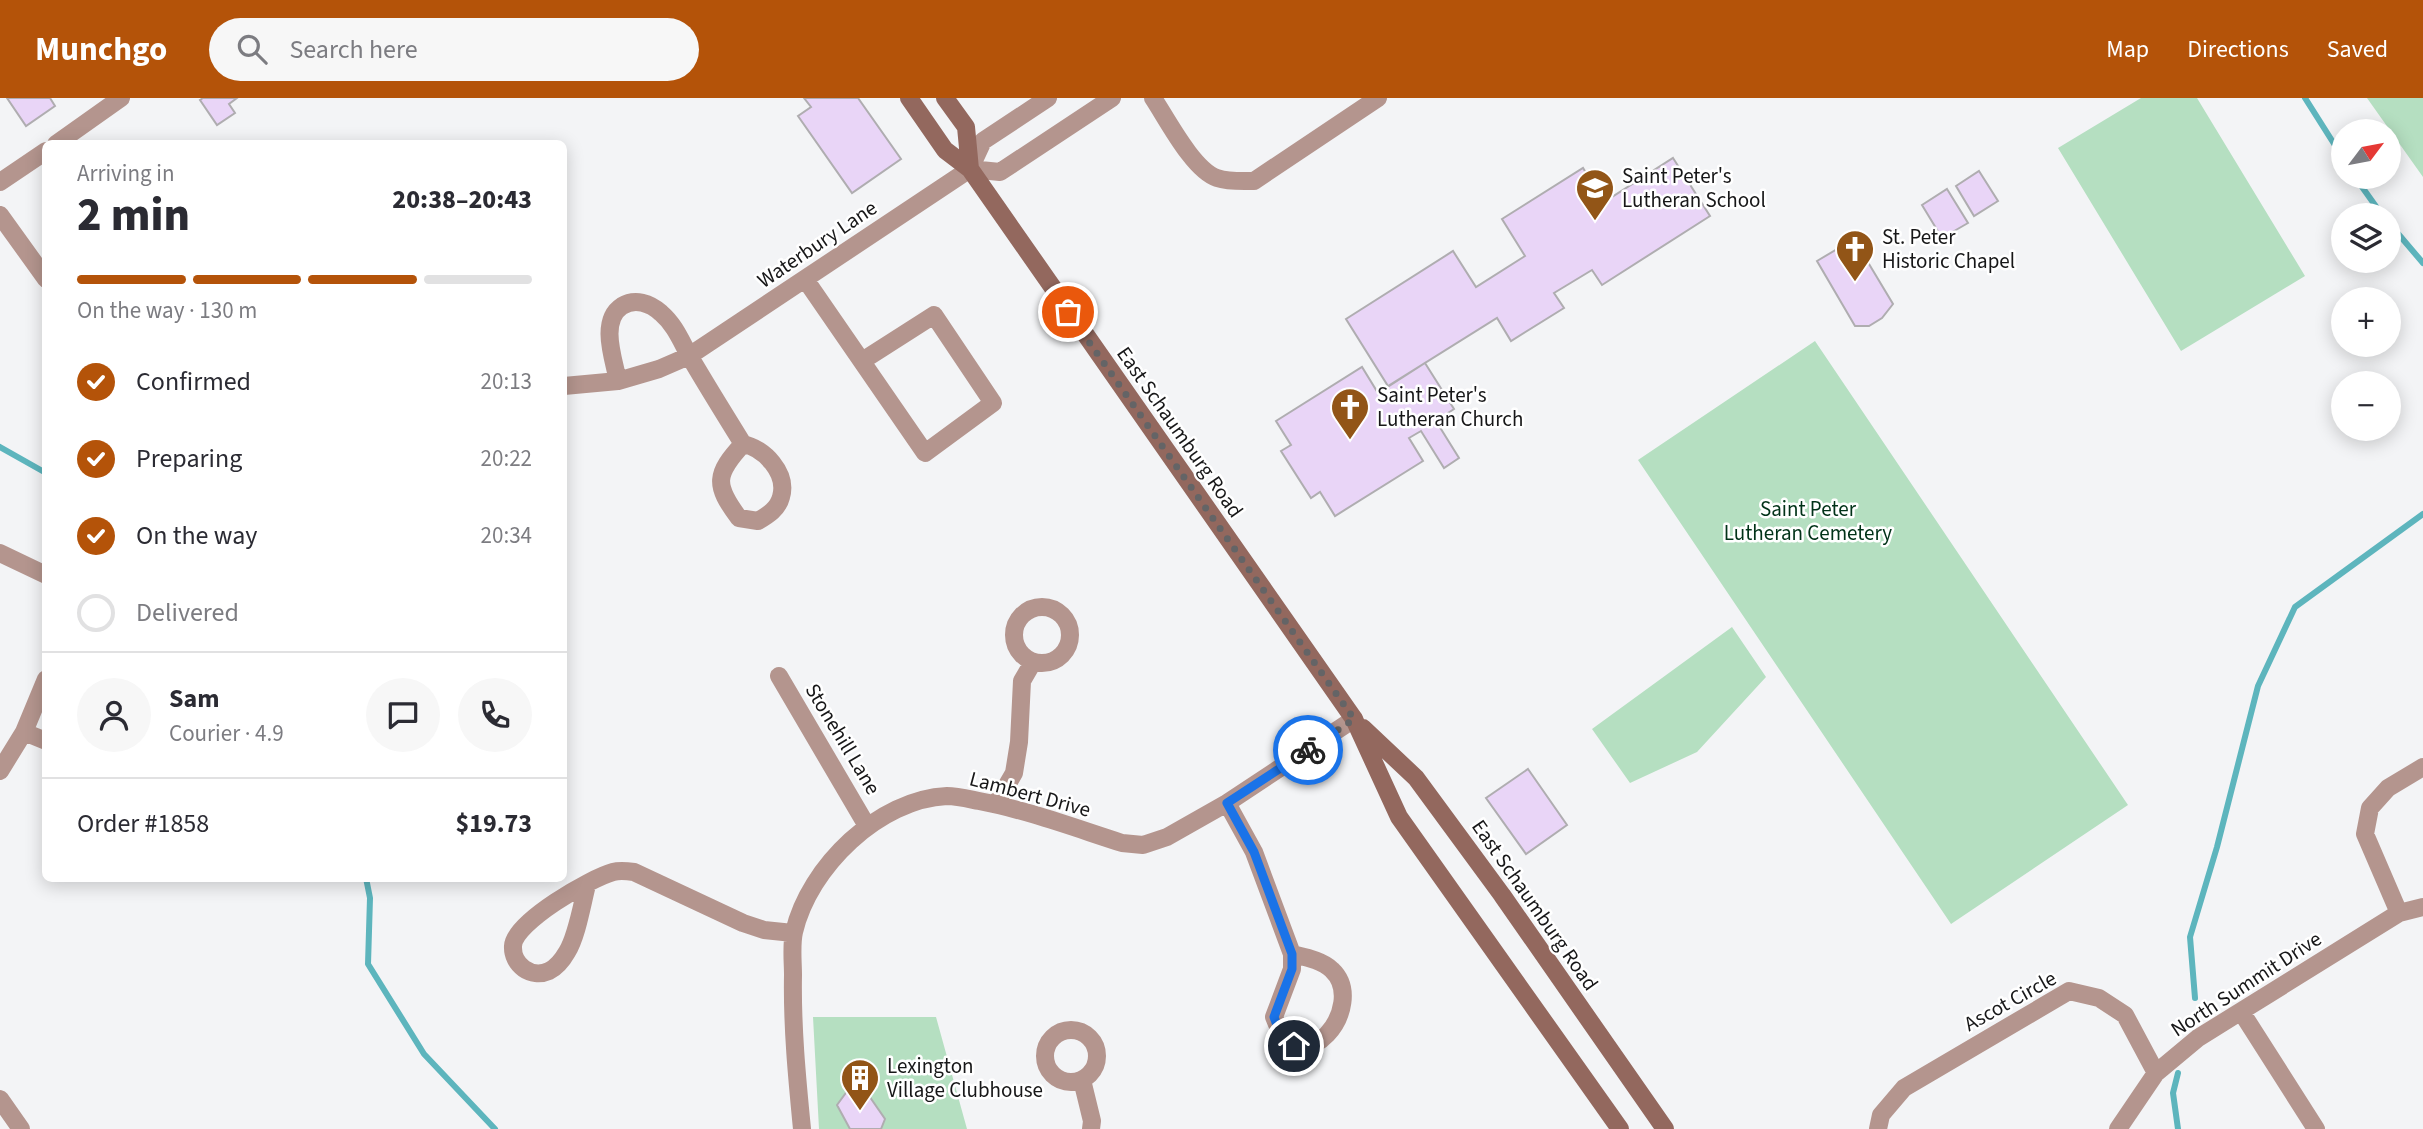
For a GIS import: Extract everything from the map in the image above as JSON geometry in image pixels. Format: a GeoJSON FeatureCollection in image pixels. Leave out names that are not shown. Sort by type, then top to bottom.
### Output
{"type":"FeatureCollection","features":[{"type":"Feature","properties":{"kind":"main road","name":"East Schaumburg Road"},"geometry":{"type":"LineString","coordinates":[[909,98],[945,150],[970,169],[1354,719],[1399,817],[1620,1129]]}},
{"type":"Feature","properties":{"kind":"main road","name":"East Schaumburg Road"},"geometry":{"type":"LineString","coordinates":[[945,98],[966,127],[970,169]]}},
{"type":"Feature","properties":{"kind":"main road","name":"East Schaumburg Road"},"geometry":{"type":"LineString","coordinates":[[1354,719],[1416,778],[1502,895],[1665,1129]]}},
{"type":"Feature","properties":{"kind":"street"},"geometry":{"type":"LineString","coordinates":[[62,140],[121,98]]}},
{"type":"Feature","properties":{"kind":"street","name":"Waterbury Lane"},"geometry":{"type":"LineString","coordinates":[[567,386],[618,381],[659,369],[689,356],[970,169],[983,141],[1048,98]]}},
{"type":"Feature","properties":{"kind":"street"},"geometry":{"type":"LineString","coordinates":[[970,169],[1000,172],[1112,98]]}},
{"type":"Feature","properties":{"kind":"street"},"geometry":{"type":"LineString","coordinates":[[1153,98],[1198,166],[1214,177],[1232,181],[1254,181],[1378,98]]}},
{"type":"Feature","properties":{"kind":"street"},"geometry":{"type":"LineString","coordinates":[[0,182],[42,154]]}},
{"type":"Feature","properties":{"kind":"street"},"geometry":{"type":"LineString","coordinates":[[0,215],[42,273]]}},
{"type":"Feature","properties":{"kind":"street"},"geometry":{"type":"LineString","coordinates":[[805,279],[925,453],[993,403],[934,315],[862,361]]}},
{"type":"Feature","properties":{"kind":"street"},"geometry":{"type":"LineString","coordinates":[[618,381],[609,336],[612,317],[619,307],[632,301],[645,303],[659,311],[674,327],[743,444]]}},
{"type":"Feature","properties":{"kind":"street"},"geometry":{"type":"LineString","coordinates":[[0,553],[42,573]]}},
{"type":"Feature","properties":{"kind":"street"},"geometry":{"type":"LineString","coordinates":[[996,804],[1014,773],[1019,742],[1022,681],[1033,662]]}},
{"type":"Feature","properties":{"kind":"street","name":"Stonehill Lane"},"geometry":{"type":"LineString","coordinates":[[779,676],[867,825]]}},
{"type":"Feature","properties":{"kind":"street"},"geometry":{"type":"LineString","coordinates":[[0,771],[24,732],[42,689]]}},
{"type":"Feature","properties":{"kind":"street","name":"Lambert Drive"},"geometry":{"type":"LineString","coordinates":[[802,1129],[793,1005],[793,933],[806,902],[824,871],[846,844],[867,825],[922,799],[950,796],[996,804],[1122,843],[1143,845],[1167,837],[1227,803],[1354,719]]}},
{"type":"Feature","properties":{"kind":"street"},"geometry":{"type":"LineString","coordinates":[[24,732],[42,739]]}},
{"type":"Feature","properties":{"kind":"street"},"geometry":{"type":"LineString","coordinates":[[2399,913],[2365,834],[2370,808],[2388,788],[2423,767]]}},
{"type":"Feature","properties":{"kind":"street"},"geometry":{"type":"LineString","coordinates":[[1227,803],[1254,852],[1292,954],[1292,969],[1274,1017],[1280,1033],[1294,1046],[1309,1047],[1328,1035],[1343,1006],[1342,985],[1331,969],[1292,954]]}},
{"type":"Feature","properties":{"kind":"street"},"geometry":{"type":"LineString","coordinates":[[587,885],[569,949],[558,964],[548,972],[535,973],[522,969],[514,958],[513,947],[514,938],[522,927],[564,896],[587,885],[617,871],[635,872],[743,923],[764,930],[793,933]]}},
{"type":"Feature","properties":{"kind":"street","name":"North Summit Drive"},"geometry":{"type":"LineString","coordinates":[[2118,1129],[2156,1073],[2198,1038],[2399,913],[2423,907]]}},
{"type":"Feature","properties":{"kind":"street","name":"Ascot Circle"},"geometry":{"type":"LineString","coordinates":[[1878,1129],[1881,1115],[1904,1088],[2069,991],[2099,998],[2125,1014],[2156,1073]]}},
{"type":"Feature","properties":{"kind":"street"},"geometry":{"type":"LineString","coordinates":[[2242,1013],[2316,1129]]}},
{"type":"Feature","properties":{"kind":"street"},"geometry":{"type":"LineString","coordinates":[[1082,1080],[1092,1121],[1091,1129]]}},
{"type":"Feature","properties":{"kind":"street"},"geometry":{"type":"LineString","coordinates":[[0,1099],[21,1129]]}},
{"type":"Feature","properties":{"kind":"green space"},"geometry":{"type":"Polygon","coordinates":[[[2141,98],[2197,98],[2305,276],[2181,351],[2058,148],[2141,98]]]}},
{"type":"Feature","properties":{"kind":"green space"},"geometry":{"type":"Polygon","coordinates":[[[2367,98],[2423,98],[2423,177],[2401,146],[2401,119],[2382,119],[2367,98]]]}},
{"type":"Feature","properties":{"kind":"green space","name":"Saint Peter Lutheran Cemetery"},"geometry":{"type":"Polygon","coordinates":[[[1815,341],[2128,805],[1951,924],[1638,460],[1815,341]]]}},
{"type":"Feature","properties":{"kind":"green space"},"geometry":{"type":"Polygon","coordinates":[[[1732,627],[1766,677],[1697,752],[1630,783],[1592,729],[1732,627]]]}},
{"type":"Feature","properties":{"kind":"green space"},"geometry":{"type":"Polygon","coordinates":[[[813,1017],[936,1017],[967,1129],[819,1129],[813,1017]]]}},
{"type":"Feature","properties":{"kind":"building"},"geometry":{"type":"Polygon","coordinates":[[[7,98],[50,98],[55,106],[26,126],[7,98]]]}},
{"type":"Feature","properties":{"kind":"building"},"geometry":{"type":"Polygon","coordinates":[[[237,98],[229,104],[235,113],[217,125],[200,100],[237,98]]]}},
{"type":"Feature","properties":{"kind":"building"},"geometry":{"type":"Polygon","coordinates":[[[804,98],[858,98],[901,159],[852,193],[798,116],[811,107],[804,98]]]}},
{"type":"Feature","properties":{"kind":"building"},"geometry":{"type":"Polygon","coordinates":[[[1673,158],[1710,216],[1602,285],[1592,270],[1554,293],[1564,308],[1511,341],[1497,318],[1388,386],[1346,319],[1453,251],[1476,287],[1525,256],[1502,219],[1583,168],[1604,202],[1673,158]]]}},
{"type":"Feature","properties":{"kind":"building"},"geometry":{"type":"Polygon","coordinates":[[[1979,171],[1998,201],[1974,216],[1956,186],[1979,171]]]}},
{"type":"Feature","properties":{"kind":"building"},"geometry":{"type":"Polygon","coordinates":[[[1947,189],[1968,223],[1942,238],[1922,205],[1947,189]]]}},
{"type":"Feature","properties":{"kind":"building","name":"St. Peter Historic Chapel"},"geometry":{"type":"Polygon","coordinates":[[[1854,239],[1893,304],[1882,318],[1869,326],[1855,326],[1817,261],[1854,239]]]}},
{"type":"Feature","properties":{"kind":"building","name":"Saint Peter's Lutheran Church"},"geometry":{"type":"Polygon","coordinates":[[[1425,363],[1454,409],[1436,421],[1459,458],[1444,468],[1421,431],[1409,438],[1423,461],[1335,516],[1320,492],[1311,498],[1281,451],[1291,445],[1276,421],[1362,367],[1378,393],[1425,363]]]}},
{"type":"Feature","properties":{"kind":"building"},"geometry":{"type":"Polygon","coordinates":[[[1528,769],[1567,825],[1526,854],[1486,798],[1528,769]]]}},
{"type":"Feature","properties":{"kind":"building","name":"Lexington Village Clubhouse"},"geometry":{"type":"Polygon","coordinates":[[[848,1090],[865,1090],[885,1119],[881,1129],[850,1129],[837,1105],[848,1090]]]}},
{"type":"Feature","properties":{"kind":"waterway"},"geometry":{"type":"LineString","coordinates":[[2305,98],[2331,139]]}},
{"type":"Feature","properties":{"kind":"waterway"},"geometry":{"type":"LineString","coordinates":[[2364,189],[2373,203]]}},
{"type":"Feature","properties":{"kind":"waterway"},"geometry":{"type":"LineString","coordinates":[[2401,237],[2423,263]]}},
{"type":"Feature","properties":{"kind":"waterway"},"geometry":{"type":"LineString","coordinates":[[0,447],[42,471]]}},
{"type":"Feature","properties":{"kind":"waterway"},"geometry":{"type":"LineString","coordinates":[[2195,998],[2190,937],[2217,847],[2258,686],[2295,607],[2423,514]]}},
{"type":"Feature","properties":{"kind":"waterway"},"geometry":{"type":"LineString","coordinates":[[367,882],[370,898],[368,964],[424,1054],[495,1129]]}},
{"type":"Feature","properties":{"kind":"waterway"},"geometry":{"type":"LineString","coordinates":[[2178,1073],[2173,1093],[2178,1129]]}},
{"type":"Feature","properties":{"kind":"way so far"},"geometry":{"type":"LineString","coordinates":[[1068,312],[1354,719],[1308,750]]}},
{"type":"Feature","properties":{"kind":"place","name":"Saint Peter's Lutheran School"},"geometry":{"type":"Point","coordinates":[1595,222]}},
{"type":"Feature","properties":{"kind":"place","name":"St. Peter Historic Chapel"},"geometry":{"type":"Point","coordinates":[1855,283]}},
{"type":"Feature","properties":{"kind":"place","name":"Saint Peter's Lutheran Church"},"geometry":{"type":"Point","coordinates":[1350,441]}},
{"type":"Feature","properties":{"kind":"place","name":"Lexington Village Clubhouse"},"geometry":{"type":"Point","coordinates":[860,1112]}},
{"type":"Feature","properties":{"kind":"route"},"geometry":{"type":"LineString","coordinates":[[1294,1046],[1280,1033],[1274,1017],[1292,969],[1292,954],[1254,852],[1227,803],[1308,750]]}}]}
